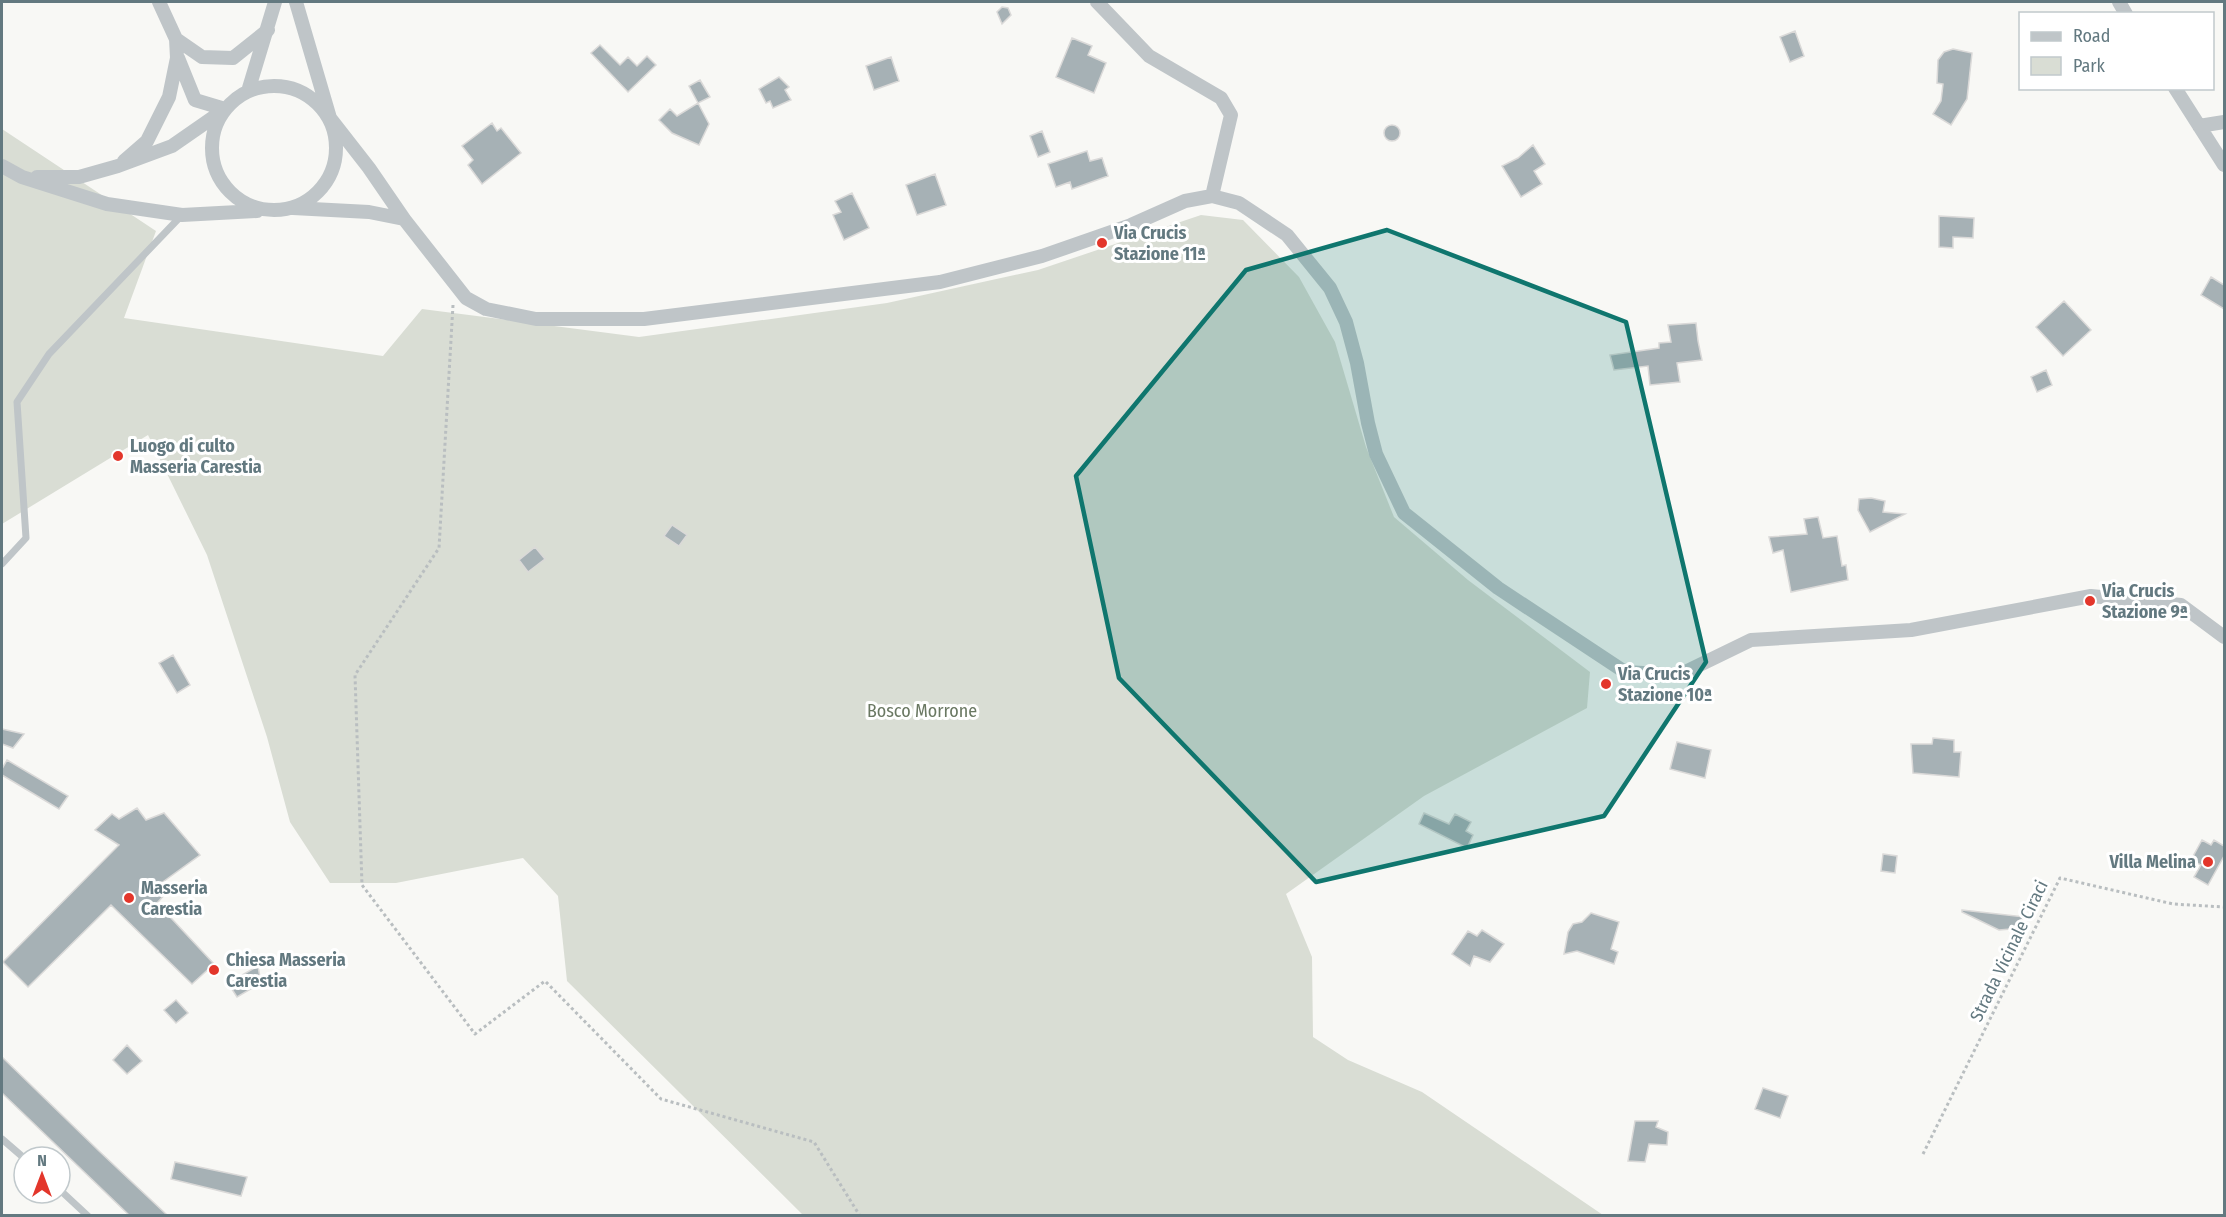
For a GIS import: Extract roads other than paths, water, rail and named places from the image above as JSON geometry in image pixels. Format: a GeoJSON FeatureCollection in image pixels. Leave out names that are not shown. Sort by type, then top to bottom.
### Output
{"type":"FeatureCollection","features":[{"type":"Feature","properties":{"kind":"street"},"geometry":{"type":"LineString","coordinates":[[118,166],[147,141],[169,98],[177,58],[176,39],[159,2]]}},
{"type":"Feature","properties":{"kind":"street"},"geometry":{"type":"LineString","coordinates":[[22,177],[79,177],[118,166],[172,146],[225,109],[249,88],[275,2]]}},
{"type":"Feature","properties":{"kind":"street"},"geometry":{"type":"LineString","coordinates":[[287,208],[310,199],[326,185],[337,150],[296,2]]}},
{"type":"Feature","properties":{"kind":"street"},"geometry":{"type":"LineString","coordinates":[[1097,2],[1149,56],[1221,98],[1231,115],[1212,196]]}},
{"type":"Feature","properties":{"kind":"street"},"geometry":{"type":"LineString","coordinates":[[176,39],[202,57],[233,58],[268,30]]}},
{"type":"Feature","properties":{"kind":"street"},"geometry":{"type":"LineString","coordinates":[[177,58],[195,100],[225,109]]}},
{"type":"Feature","properties":{"kind":"street"},"geometry":{"type":"LineString","coordinates":[[249,88],[267,85],[302,93],[319,103],[369,168],[404,219],[466,298],[486,309],[536,319],[644,319],[940,282],[1042,256],[1131,225],[1185,201],[1212,196],[1239,203],[1287,235],[1330,288],[1346,322],[1376,454],[1404,513],[1498,588],[1625,672],[1679,675],[1751,640],[1911,630],[2091,596],[2181,604],[2224,637]]}},
{"type":"Feature","properties":{"kind":"street"},"geometry":{"type":"LineString","coordinates":[[2176,90],[2224,165]]}},
{"type":"Feature","properties":{"kind":"street"},"geometry":{"type":"LineString","coordinates":[[225,109],[216,126],[211,146],[212,160],[219,179],[232,195],[250,206],[271,210]]}},
{"type":"Feature","properties":{"kind":"street"},"geometry":{"type":"LineString","coordinates":[[2199,126],[2224,122]]}},
{"type":"Feature","properties":{"kind":"street"},"geometry":{"type":"LineString","coordinates":[[2,166],[22,177],[107,204],[182,215],[287,208],[369,212],[404,219]]}},
{"type":"Feature","properties":{"kind":"lane"},"geometry":{"type":"LineString","coordinates":[[2,564],[26,538],[17,402],[49,354],[182,215]]}},
{"type":"Feature","properties":{"kind":"lane"},"geometry":{"type":"LineString","coordinates":[[72,1201],[88,1215]]}},
{"type":"Feature","properties":{"kind":"place","name":"Via Crucis Stazione 11ª"},"geometry":{"type":"Point","coordinates":[1102,243]}},
{"type":"Feature","properties":{"kind":"place","name":"Luogo di culto Masseria Carestia"},"geometry":{"type":"Point","coordinates":[118,456]}},
{"type":"Feature","properties":{"kind":"place","name":"Via Crucis Stazione 9ª"},"geometry":{"type":"Point","coordinates":[2090,601]}},
{"type":"Feature","properties":{"kind":"place","name":"Via Crucis Stazione 10ª"},"geometry":{"type":"Point","coordinates":[1606,684]}},
{"type":"Feature","properties":{"kind":"place","name":"Villa Melina"},"geometry":{"type":"Point","coordinates":[2208,862]}},
{"type":"Feature","properties":{"kind":"place","name":"Masseria Carestia"},"geometry":{"type":"Point","coordinates":[129,898]}},
{"type":"Feature","properties":{"kind":"place","name":"Chiesa Masseria Carestia"},"geometry":{"type":"Point","coordinates":[214,970]}},
{"type":"Feature","properties":{"kind":"park label","name":"Bosco Morrone"},"geometry":{"type":"Point","coordinates":[922,711]}}]}
